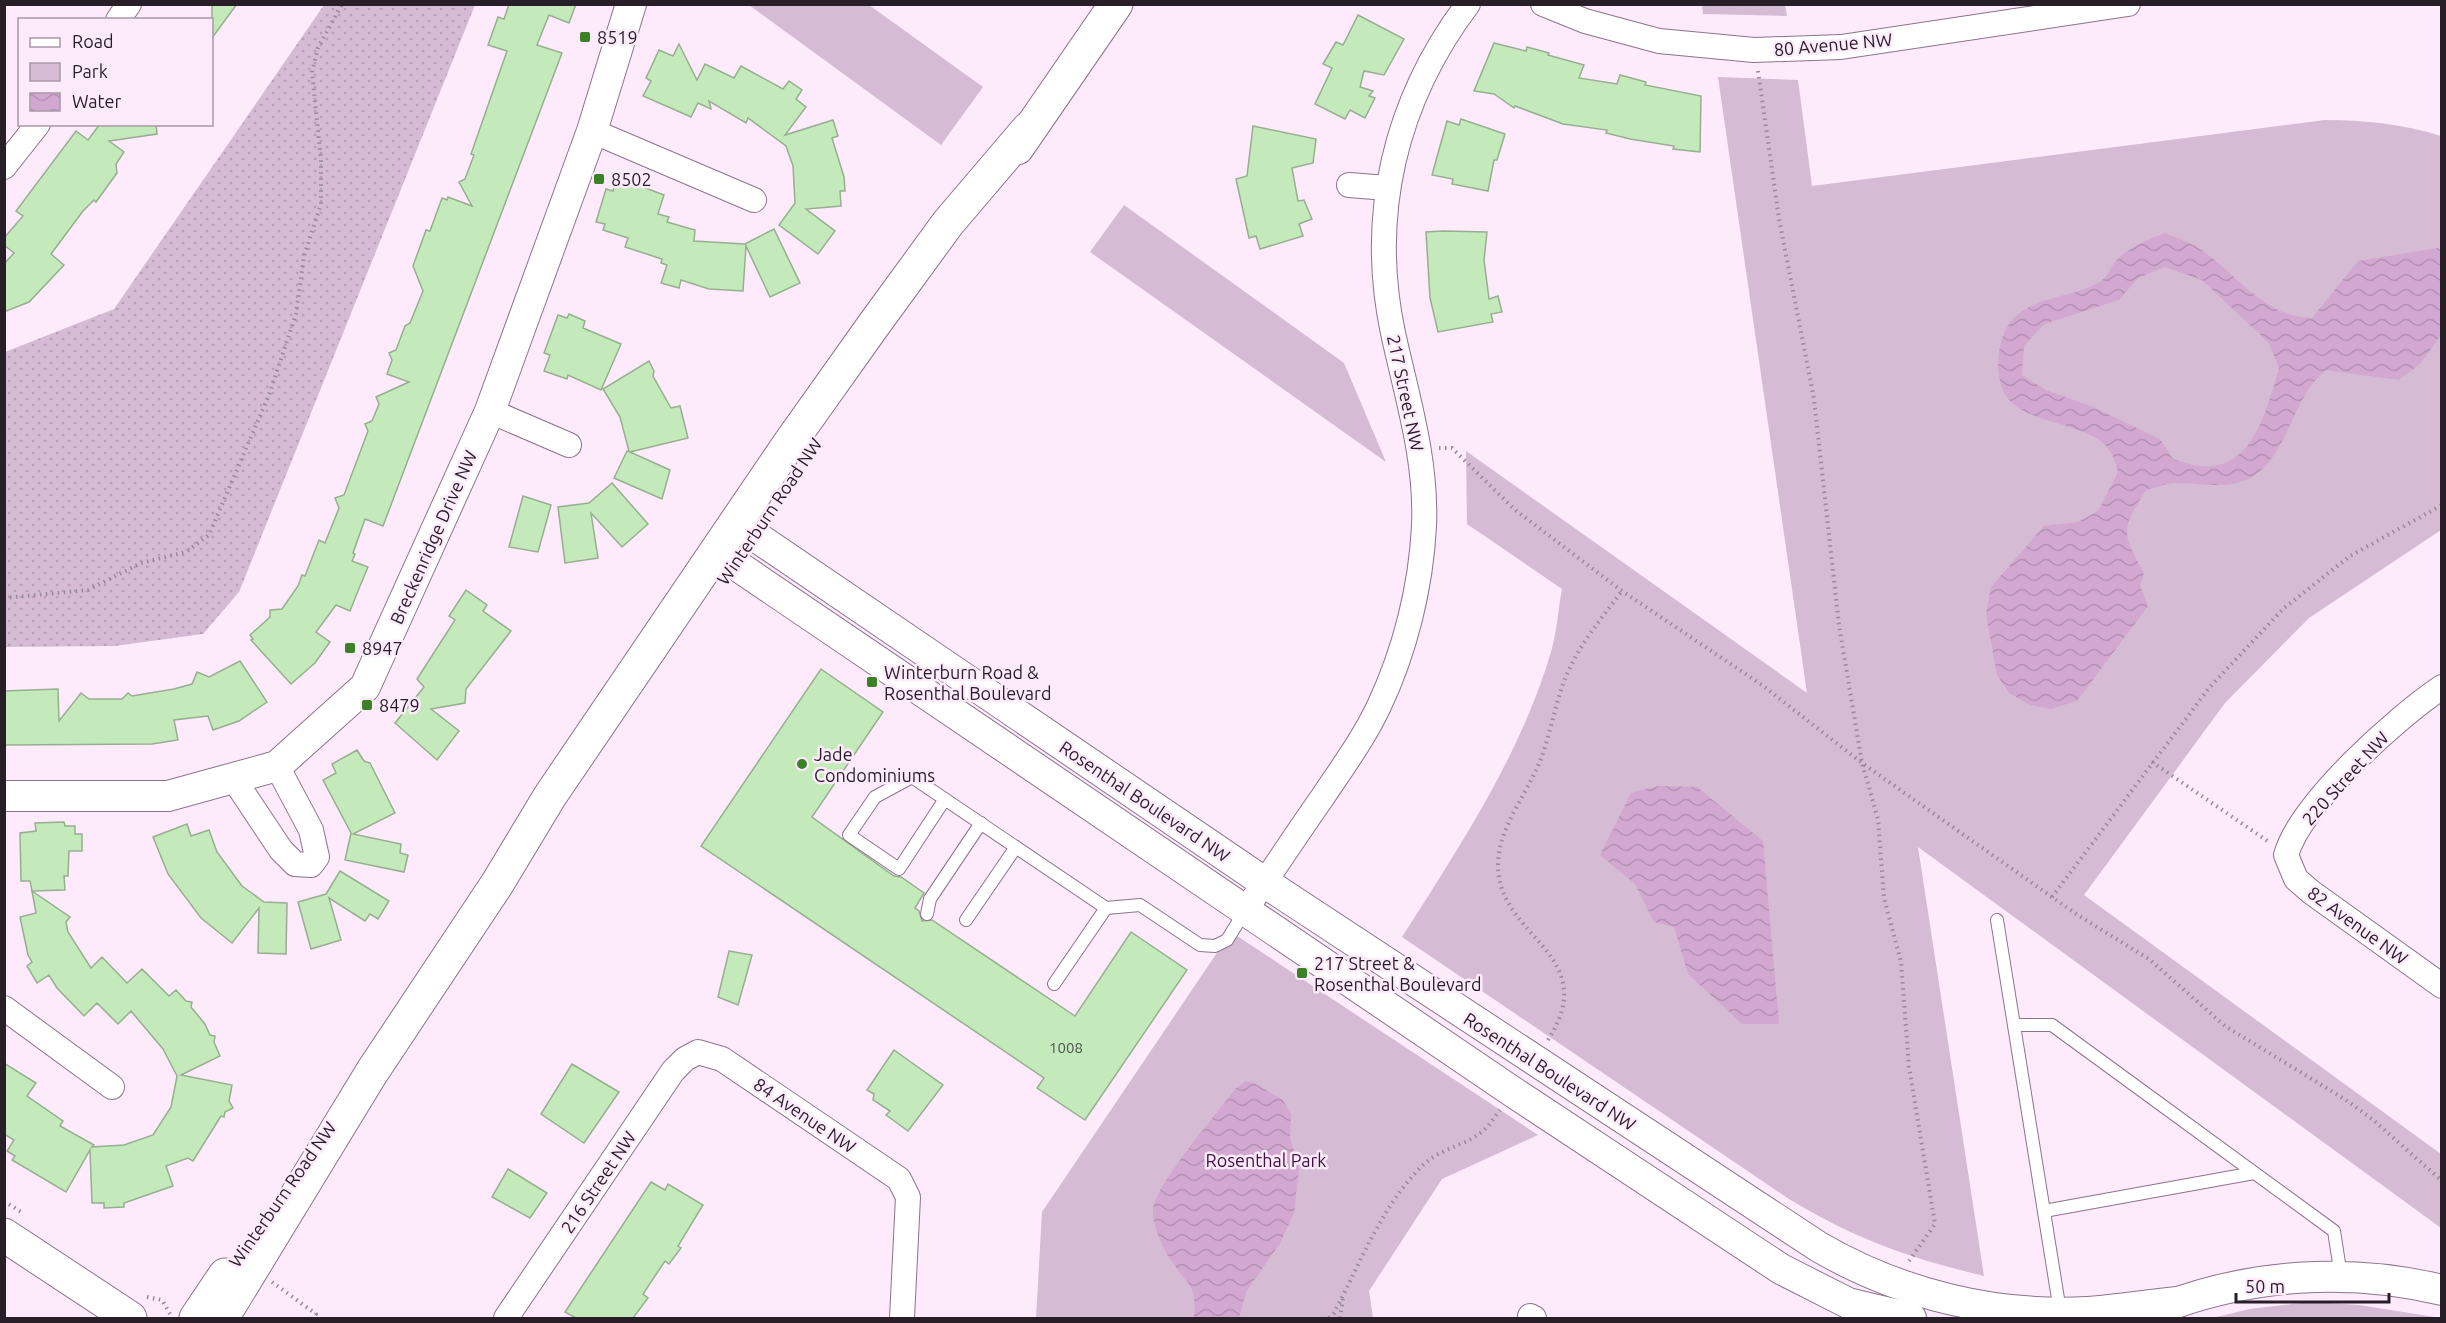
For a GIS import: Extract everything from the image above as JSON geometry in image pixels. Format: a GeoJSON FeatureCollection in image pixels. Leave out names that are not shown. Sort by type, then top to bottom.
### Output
{"type":"FeatureCollection","features":[{"type":"Feature","properties":{"kind":"main road","name":"Winterburn Road NW"},"geometry":{"type":"LineString","coordinates":[[222,1318],[372,1072],[497,884],[550,796],[745,529],[789,444],[942,231],[1028,129],[1116,4]]}},
{"type":"Feature","properties":{"kind":"main road","name":"Winterburn Road NW"},"geometry":{"type":"LineString","coordinates":[[196,1318],[290,1179],[372,1072]]}},
{"type":"Feature","properties":{"kind":"main road"},"geometry":{"type":"LineString","coordinates":[[4,1235],[130,1318]]}},
{"type":"Feature","properties":{"kind":"street"},"geometry":{"type":"LineString","coordinates":[[119,18],[129,4]]}},
{"type":"Feature","properties":{"kind":"street","name":"Breckenridge Drive NW"},"geometry":{"type":"LineString","coordinates":[[4,796],[168,796],[277,766],[365,687],[490,411],[592,131],[632,4]]}},
{"type":"Feature","properties":{"kind":"street","name":"217 Street NW"},"geometry":{"type":"LineString","coordinates":[[1245,911],[1335,778],[1378,708],[1403,643],[1413,606],[1424,525],[1419,447],[1393,331],[1387,292],[1384,261],[1387,188],[1394,151],[1424,76],[1437,48],[1468,4]]}},
{"type":"Feature","properties":{"kind":"street","name":"80 Avenue NW"},"geometry":{"type":"LineString","coordinates":[[1543,4],[1585,21],[1659,41],[1754,50],[1841,46],[2128,4]]}},
{"type":"Feature","properties":{"kind":"street"},"geometry":{"type":"LineString","coordinates":[[4,167],[36,126]]}},
{"type":"Feature","properties":{"kind":"street"},"geometry":{"type":"LineString","coordinates":[[592,131],[754,200]]}},
{"type":"Feature","properties":{"kind":"street"},"geometry":{"type":"LineString","coordinates":[[1349,185],[1387,188]]}},
{"type":"Feature","properties":{"kind":"street"},"geometry":{"type":"LineString","coordinates":[[490,411],[569,445]]}},
{"type":"Feature","properties":{"kind":"street","name":"Rosenthal Boulevard NW"},"geometry":{"type":"LineString","coordinates":[[745,529],[1264,882],[1819,1248],[1864,1273],[1950,1299],[2002,1309],[2060,1312],[2178,1302]]}},
{"type":"Feature","properties":{"kind":"street","name":"Rosenthal Boulevard NW"},"geometry":{"type":"LineString","coordinates":[[725,558],[1245,911],[1781,1269],[1828,1294],[1853,1312],[1911,1318]]}},
{"type":"Feature","properties":{"kind":"street","name":"220 Street NW"},"geometry":{"type":"LineString","coordinates":[[2286,855],[2294,836],[2361,755],[2419,702],[2442,687]]}},
{"type":"Feature","properties":{"kind":"street"},"geometry":{"type":"LineString","coordinates":[[233,778],[281,850],[295,864],[310,865],[317,857],[312,830],[277,766]]}},
{"type":"Feature","properties":{"kind":"street","name":"82 Avenue NW"},"geometry":{"type":"LineString","coordinates":[[2286,855],[2296,879],[2311,892],[2442,986]]}},
{"type":"Feature","properties":{"kind":"street"},"geometry":{"type":"LineString","coordinates":[[4,1008],[112,1087]]}},
{"type":"Feature","properties":{"kind":"street","name":"84 Avenue NW"},"geometry":{"type":"LineString","coordinates":[[698,1052],[722,1059],[889,1173],[906,1188],[909,1208],[902,1318]]}},
{"type":"Feature","properties":{"kind":"street","name":"216 Street NW"},"geometry":{"type":"LineString","coordinates":[[506,1318],[673,1071],[685,1059],[698,1052]]}},
{"type":"Feature","properties":{"kind":"street"},"geometry":{"type":"LineString","coordinates":[[1853,1312],[1864,1273]]}},
{"type":"Feature","properties":{"kind":"street","name":"Rosenthal Boulevard NW"},"geometry":{"type":"LineString","coordinates":[[2135,1318],[2178,1302],[2249,1284],[2301,1275],[2406,1281],[2442,1290]]}},
{"type":"Feature","properties":{"kind":"lane"},"geometry":{"type":"LineString","coordinates":[[945,799],[899,869],[849,835],[875,797],[912,777],[945,799],[981,824],[1106,908],[1140,905],[1200,945],[1215,946],[1227,940],[1245,911]]}},
{"type":"Feature","properties":{"kind":"lane"},"geometry":{"type":"LineString","coordinates":[[923,911],[981,824]]}},
{"type":"Feature","properties":{"kind":"lane"},"geometry":{"type":"LineString","coordinates":[[966,920],[1016,847]]}},
{"type":"Feature","properties":{"kind":"lane"},"geometry":{"type":"LineString","coordinates":[[1054,984],[1106,908]]}},
{"type":"Feature","properties":{"kind":"lane"},"geometry":{"type":"LineString","coordinates":[[1997,920],[2016,1025],[2060,1312]]}},
{"type":"Feature","properties":{"kind":"lane"},"geometry":{"type":"LineString","coordinates":[[2016,1025],[2052,1025],[2334,1231],[2341,1276]]}},
{"type":"Feature","properties":{"kind":"lane"},"geometry":{"type":"LineString","coordinates":[[2044,1211],[2254,1173]]}},
{"type":"Feature","properties":{"kind":"path"},"geometry":{"type":"LineString","coordinates":[[4,598],[88,590],[141,563],[186,552],[209,535],[269,395],[296,314],[304,256],[321,204],[321,160],[312,72],[318,48],[342,4]]}},
{"type":"Feature","properties":{"kind":"path"},"geometry":{"type":"LineString","coordinates":[[1757,68],[1779,219],[1814,399],[1839,625],[1862,763],[1878,819],[1884,898],[1901,962],[1909,1067],[1935,1224],[1907,1264]]}},
{"type":"Feature","properties":{"kind":"path"},"geometry":{"type":"LineString","coordinates":[[1439,448],[1452,448],[1514,509],[1622,591],[1762,685],[1862,763],[2052,897],[2149,959],[2194,1001],[2248,1042],[2322,1084],[2372,1119],[2442,1180]]}},
{"type":"Feature","properties":{"kind":"path"},"geometry":{"type":"LineString","coordinates":[[2052,897],[2226,667],[2300,593],[2350,556],[2442,505]]}},
{"type":"Feature","properties":{"kind":"path"},"geometry":{"type":"LineString","coordinates":[[1547,1042],[1561,1017],[1565,986],[1548,952],[1511,906],[1503,890],[1498,869],[1499,849],[1539,762],[1557,704],[1577,654],[1622,591]]}},
{"type":"Feature","properties":{"kind":"path"},"geometry":{"type":"LineString","coordinates":[[2152,762],[2286,855]]}},
{"type":"Feature","properties":{"kind":"path"},"geometry":{"type":"LineString","coordinates":[[1329,1318],[1344,1295],[1386,1211],[1407,1183],[1424,1164],[1442,1150],[1477,1136],[1488,1127],[1501,1108]]}},
{"type":"Feature","properties":{"kind":"path"},"geometry":{"type":"LineString","coordinates":[[267,1278],[316,1314],[312,1318]]}},
{"type":"Feature","properties":{"kind":"path"},"geometry":{"type":"LineString","coordinates":[[1340,1318],[1344,1295]]}},
{"type":"Feature","properties":{"kind":"path"},"geometry":{"type":"LineString","coordinates":[[162,1300],[171,1316],[169,1318]]}},
{"type":"Feature","properties":{"kind":"green space"},"geometry":{"type":"Polygon","coordinates":[[[324,5],[475,5],[239,592],[203,634],[115,646],[5,647],[5,352],[114,309],[324,5]]]}},
{"type":"Feature","properties":{"kind":"green space"},"geometry":{"type":"Polygon","coordinates":[[[749,5],[869,5],[983,87],[941,145],[749,5]]]}},
{"type":"Feature","properties":{"kind":"green space"},"geometry":{"type":"Polygon","coordinates":[[[1702,5],[1785,5],[1787,16],[1703,14],[1702,5]]]}},
{"type":"Feature","properties":{"kind":"green space"},"geometry":{"type":"Polygon","coordinates":[[[1718,77],[1798,80],[1812,186],[2325,120],[2413,128],[2441,136],[2441,530],[2309,618],[2225,703],[2084,895],[2441,1154],[2441,1228],[1918,847],[1984,1276],[1883,1246],[1813,1213],[1402,937],[1487,799],[1523,728],[1551,652],[1562,589],[1467,524],[1466,451],[1807,693],[1718,77]]]}},
{"type":"Feature","properties":{"kind":"green space"},"geometry":{"type":"Polygon","coordinates":[[[1124,205],[1344,363],[1386,462],[1090,252],[1124,205]]]}},
{"type":"Feature","properties":{"kind":"green space","name":"Rosenthal Park"},"geometry":{"type":"Polygon","coordinates":[[[1231,932],[1538,1135],[1442,1179],[1369,1291],[1373,1318],[1036,1318],[1042,1212],[1231,932]]]}},
{"type":"Feature","properties":{"kind":"green space"},"geometry":{"type":"Polygon","coordinates":[[[2309,1302],[2359,1305],[2441,1318],[2212,1318],[2250,1309],[2309,1302]]]}},
{"type":"Feature","properties":{"kind":"water"},"geometry":{"type":"Polygon","coordinates":[[[2165,233],[2195,246],[2249,291],[2278,310],[2294,316],[2312,318],[2358,261],[2438,248],[2442,251],[2441,335],[2421,363],[2399,380],[2326,370],[2304,396],[2271,459],[2260,472],[2246,480],[2228,485],[2173,483],[2146,490],[2132,514],[2127,531],[2131,548],[2144,573],[2140,586],[2148,606],[2077,701],[2051,709],[2030,705],[2009,693],[1997,675],[1986,614],[1991,587],[2044,526],[2078,522],[2098,511],[2118,472],[2110,451],[2102,442],[2091,435],[2035,416],[2012,403],[2005,395],[2001,384],[1998,359],[2000,346],[2010,323],[2027,308],[2048,299],[2080,291],[2103,280],[2114,263],[2125,253],[2165,233]],[[2165,267],[2138,278],[2119,300],[2044,324],[2024,346],[2022,375],[2046,390],[2093,407],[2160,439],[2173,459],[2200,466],[2218,465],[2233,459],[2246,448],[2255,434],[2263,418],[2279,368],[2269,343],[2202,280],[2165,267]]]}},
{"type":"Feature","properties":{"kind":"water"},"geometry":{"type":"Polygon","coordinates":[[[1658,786],[1697,787],[1763,841],[1779,1024],[1742,1024],[1688,974],[1674,927],[1654,922],[1635,884],[1600,855],[1631,793],[1658,786]]]}},
{"type":"Feature","properties":{"kind":"water"},"geometry":{"type":"Polygon","coordinates":[[[1246,1081],[1254,1083],[1283,1100],[1291,1115],[1290,1138],[1299,1168],[1294,1213],[1280,1243],[1246,1292],[1239,1318],[1194,1318],[1193,1292],[1162,1244],[1154,1223],[1153,1210],[1156,1199],[1175,1167],[1236,1088],[1246,1081]]]}},
{"type":"Feature","properties":{"kind":"building"},"geometry":{"type":"Polygon","coordinates":[[[212,4],[237,4],[213,37],[212,4]]]}},
{"type":"Feature","properties":{"kind":"building"},"geometry":{"type":"Polygon","coordinates":[[[509,4],[576,4],[569,23],[549,15],[537,45],[562,53],[383,526],[365,519],[352,561],[368,567],[350,611],[336,605],[316,632],[330,642],[315,663],[291,684],[251,640],[253,639],[250,635],[270,617],[270,610],[282,609],[298,586],[302,575],[305,576],[319,540],[325,543],[339,508],[335,498],[344,495],[368,431],[365,424],[372,421],[379,404],[376,397],[409,382],[387,374],[392,360],[389,353],[396,350],[405,326],[410,323],[423,291],[413,266],[426,230],[430,231],[442,198],[447,200],[448,197],[472,206],[459,182],[465,179],[474,155],[471,154],[507,51],[488,45],[498,17],[504,19],[509,4]]]}},
{"type":"Feature","properties":{"kind":"building"},"geometry":{"type":"Polygon","coordinates":[[[1358,15],[1404,39],[1384,75],[1364,71],[1360,87],[1373,91],[1369,96],[1375,98],[1365,118],[1350,110],[1345,119],[1315,104],[1332,68],[1323,64],[1336,42],[1343,45],[1358,15]]]}},
{"type":"Feature","properties":{"kind":"building"},"geometry":{"type":"Polygon","coordinates":[[[1494,43],[1526,51],[1527,47],[1584,65],[1579,78],[1617,84],[1620,75],[1646,82],[1645,85],[1701,96],[1700,152],[1673,149],[1674,146],[1630,139],[1606,133],[1607,130],[1563,124],[1515,106],[1514,108],[1494,94],[1474,91],[1494,43]]]}},
{"type":"Feature","properties":{"kind":"building"},"geometry":{"type":"Polygon","coordinates":[[[679,44],[697,80],[705,64],[734,78],[741,66],[783,89],[789,81],[802,90],[796,99],[806,107],[785,135],[833,120],[838,136],[832,138],[844,177],[845,191],[840,191],[841,206],[806,209],[835,231],[818,254],[779,225],[795,203],[793,166],[786,146],[748,118],[746,123],[709,101],[711,109],[698,103],[691,117],[643,96],[651,81],[646,78],[659,50],[673,56],[679,44]]]}},
{"type":"Feature","properties":{"kind":"building"},"geometry":{"type":"Polygon","coordinates":[[[1461,119],[1505,134],[1497,160],[1494,160],[1488,191],[1452,184],[1453,179],[1432,175],[1447,121],[1459,125],[1461,119]]]}},
{"type":"Feature","properties":{"kind":"building"},"geometry":{"type":"Polygon","coordinates":[[[98,126],[156,126],[157,134],[109,141],[124,152],[116,164],[117,173],[96,202],[94,200],[83,211],[51,254],[64,265],[29,302],[4,312],[4,264],[14,253],[4,245],[4,238],[23,216],[16,211],[76,131],[88,140],[98,126]]]}},
{"type":"Feature","properties":{"kind":"building"},"geometry":{"type":"Polygon","coordinates":[[[1253,126],[1316,139],[1313,163],[1292,168],[1298,201],[1304,200],[1312,219],[1299,224],[1303,236],[1260,249],[1256,236],[1249,238],[1236,179],[1247,176],[1253,126]]]}},
{"type":"Feature","properties":{"kind":"building"},"geometry":{"type":"Polygon","coordinates":[[[617,177],[664,195],[658,214],[669,217],[667,222],[695,230],[694,241],[745,244],[774,229],[800,283],[770,297],[746,246],[743,291],[709,289],[681,280],[679,288],[661,283],[667,265],[661,263],[662,259],[625,247],[628,238],[603,230],[605,224],[596,222],[606,189],[613,191],[617,177]]]}},
{"type":"Feature","properties":{"kind":"building"},"geometry":{"type":"Polygon","coordinates":[[[1426,232],[1487,232],[1484,260],[1489,299],[1498,296],[1502,312],[1491,314],[1493,322],[1438,332],[1430,298],[1426,232]]]}},
{"type":"Feature","properties":{"kind":"building"},"geometry":{"type":"Polygon","coordinates":[[[569,314],[585,321],[583,328],[621,344],[601,390],[568,375],[567,379],[544,371],[550,355],[544,353],[558,315],[567,318],[569,314]]]}},
{"type":"Feature","properties":{"kind":"building"},"geometry":{"type":"Polygon","coordinates":[[[649,361],[654,371],[653,376],[671,408],[680,406],[688,438],[630,452],[670,470],[662,499],[614,478],[629,451],[620,417],[603,389],[649,361]]]}},
{"type":"Feature","properties":{"kind":"building"},"geometry":{"type":"Polygon","coordinates":[[[612,483],[648,524],[622,547],[591,513],[598,558],[565,563],[558,507],[589,503],[612,483]]]}},
{"type":"Feature","properties":{"kind":"building"},"geometry":{"type":"Polygon","coordinates":[[[523,496],[551,505],[538,552],[509,547],[523,496]]]}},
{"type":"Feature","properties":{"kind":"building"},"geometry":{"type":"Polygon","coordinates":[[[466,590],[487,605],[483,611],[511,631],[466,689],[465,703],[431,709],[459,731],[437,760],[395,723],[424,687],[417,679],[455,620],[449,616],[466,590]]]}},
{"type":"Feature","properties":{"kind":"building"},"geometry":{"type":"Polygon","coordinates":[[[240,661],[267,702],[239,721],[213,730],[208,716],[174,720],[178,740],[152,744],[4,745],[4,691],[58,689],[59,721],[81,693],[89,699],[122,699],[128,693],[132,696],[174,689],[192,684],[197,672],[209,677],[240,661]]]}},
{"type":"Feature","properties":{"kind":"building"},"geometry":{"type":"Polygon","coordinates":[[[821,669],[883,712],[812,817],[894,876],[901,877],[924,893],[915,908],[919,911],[922,921],[932,920],[1075,1016],[1131,932],[1187,970],[1085,1120],[1037,1088],[1044,1078],[701,846],[821,669]]]}},
{"type":"Feature","properties":{"kind":"building"},"geometry":{"type":"Polygon","coordinates":[[[357,750],[364,761],[370,763],[395,813],[353,834],[401,844],[400,853],[408,855],[404,872],[345,860],[351,833],[323,780],[336,773],[332,764],[357,750]]]}},
{"type":"Feature","properties":{"kind":"building"},"geometry":{"type":"Polygon","coordinates":[[[64,822],[65,826],[75,826],[75,834],[82,834],[82,851],[69,851],[68,876],[64,876],[65,890],[32,891],[30,881],[21,881],[20,833],[36,831],[35,823],[64,822]]]}},
{"type":"Feature","properties":{"kind":"building"},"geometry":{"type":"Polygon","coordinates":[[[187,824],[191,836],[209,830],[217,852],[242,886],[264,902],[287,903],[286,954],[258,953],[259,908],[232,943],[201,918],[168,874],[153,837],[187,824]]]}},
{"type":"Feature","properties":{"kind":"building"},"geometry":{"type":"Polygon","coordinates":[[[340,871],[389,901],[378,919],[370,914],[365,921],[329,898],[341,940],[311,949],[298,902],[326,894],[340,871]]]}},
{"type":"Feature","properties":{"kind":"building"},"geometry":{"type":"Polygon","coordinates":[[[32,891],[70,917],[66,922],[68,932],[91,968],[102,957],[127,983],[142,969],[169,996],[176,990],[186,1001],[192,1002],[191,1007],[205,1024],[210,1035],[215,1036],[214,1042],[220,1056],[181,1075],[232,1085],[229,1101],[233,1108],[225,1112],[224,1117],[221,1116],[193,1161],[188,1158],[166,1166],[173,1186],[124,1203],[124,1207],[104,1208],[104,1203],[92,1203],[90,1150],[66,1192],[12,1160],[15,1156],[7,1151],[14,1140],[4,1134],[4,1063],[36,1083],[27,1096],[63,1121],[60,1126],[94,1145],[92,1147],[124,1145],[153,1135],[171,1107],[177,1076],[163,1049],[131,1011],[118,1024],[97,1003],[84,1016],[57,988],[49,975],[37,983],[27,966],[32,962],[28,955],[20,917],[36,913],[32,891]]]}},
{"type":"Feature","properties":{"kind":"building"},"geometry":{"type":"Polygon","coordinates":[[[729,951],[752,955],[738,1005],[718,997],[729,951]]]}},
{"type":"Feature","properties":{"kind":"building"},"geometry":{"type":"Polygon","coordinates":[[[894,1050],[943,1085],[908,1131],[886,1115],[890,1111],[873,1100],[874,1094],[867,1090],[894,1050]]]}},
{"type":"Feature","properties":{"kind":"building"},"geometry":{"type":"Polygon","coordinates":[[[572,1064],[619,1092],[584,1143],[541,1114],[572,1064]]]}},
{"type":"Feature","properties":{"kind":"building"},"geometry":{"type":"Polygon","coordinates":[[[508,1169],[547,1193],[530,1218],[492,1197],[508,1169]]]}},
{"type":"Feature","properties":{"kind":"building"},"geometry":{"type":"Polygon","coordinates":[[[651,1182],[665,1190],[668,1184],[703,1205],[678,1246],[681,1248],[669,1264],[665,1261],[643,1294],[648,1298],[633,1318],[576,1318],[565,1312],[651,1182]]]}},
{"type":"Feature","properties":{"kind":"place","name":"8519"},"geometry":{"type":"Point","coordinates":[585,37]}},
{"type":"Feature","properties":{"kind":"place","name":"8502"},"geometry":{"type":"Point","coordinates":[599,179]}},
{"type":"Feature","properties":{"kind":"place","name":"8947"},"geometry":{"type":"Point","coordinates":[350,648]}},
{"type":"Feature","properties":{"kind":"place","name":"Winterburn Road & Rosenthal Boulevard"},"geometry":{"type":"Point","coordinates":[872,682]}},
{"type":"Feature","properties":{"kind":"place","name":"8479"},"geometry":{"type":"Point","coordinates":[367,705]}},
{"type":"Feature","properties":{"kind":"place","name":"Jade Condominiums"},"geometry":{"type":"Point","coordinates":[802,764]}},
{"type":"Feature","properties":{"kind":"place","name":"217 Street & Rosenthal Boulevard"},"geometry":{"type":"Point","coordinates":[1302,973]}}]}
